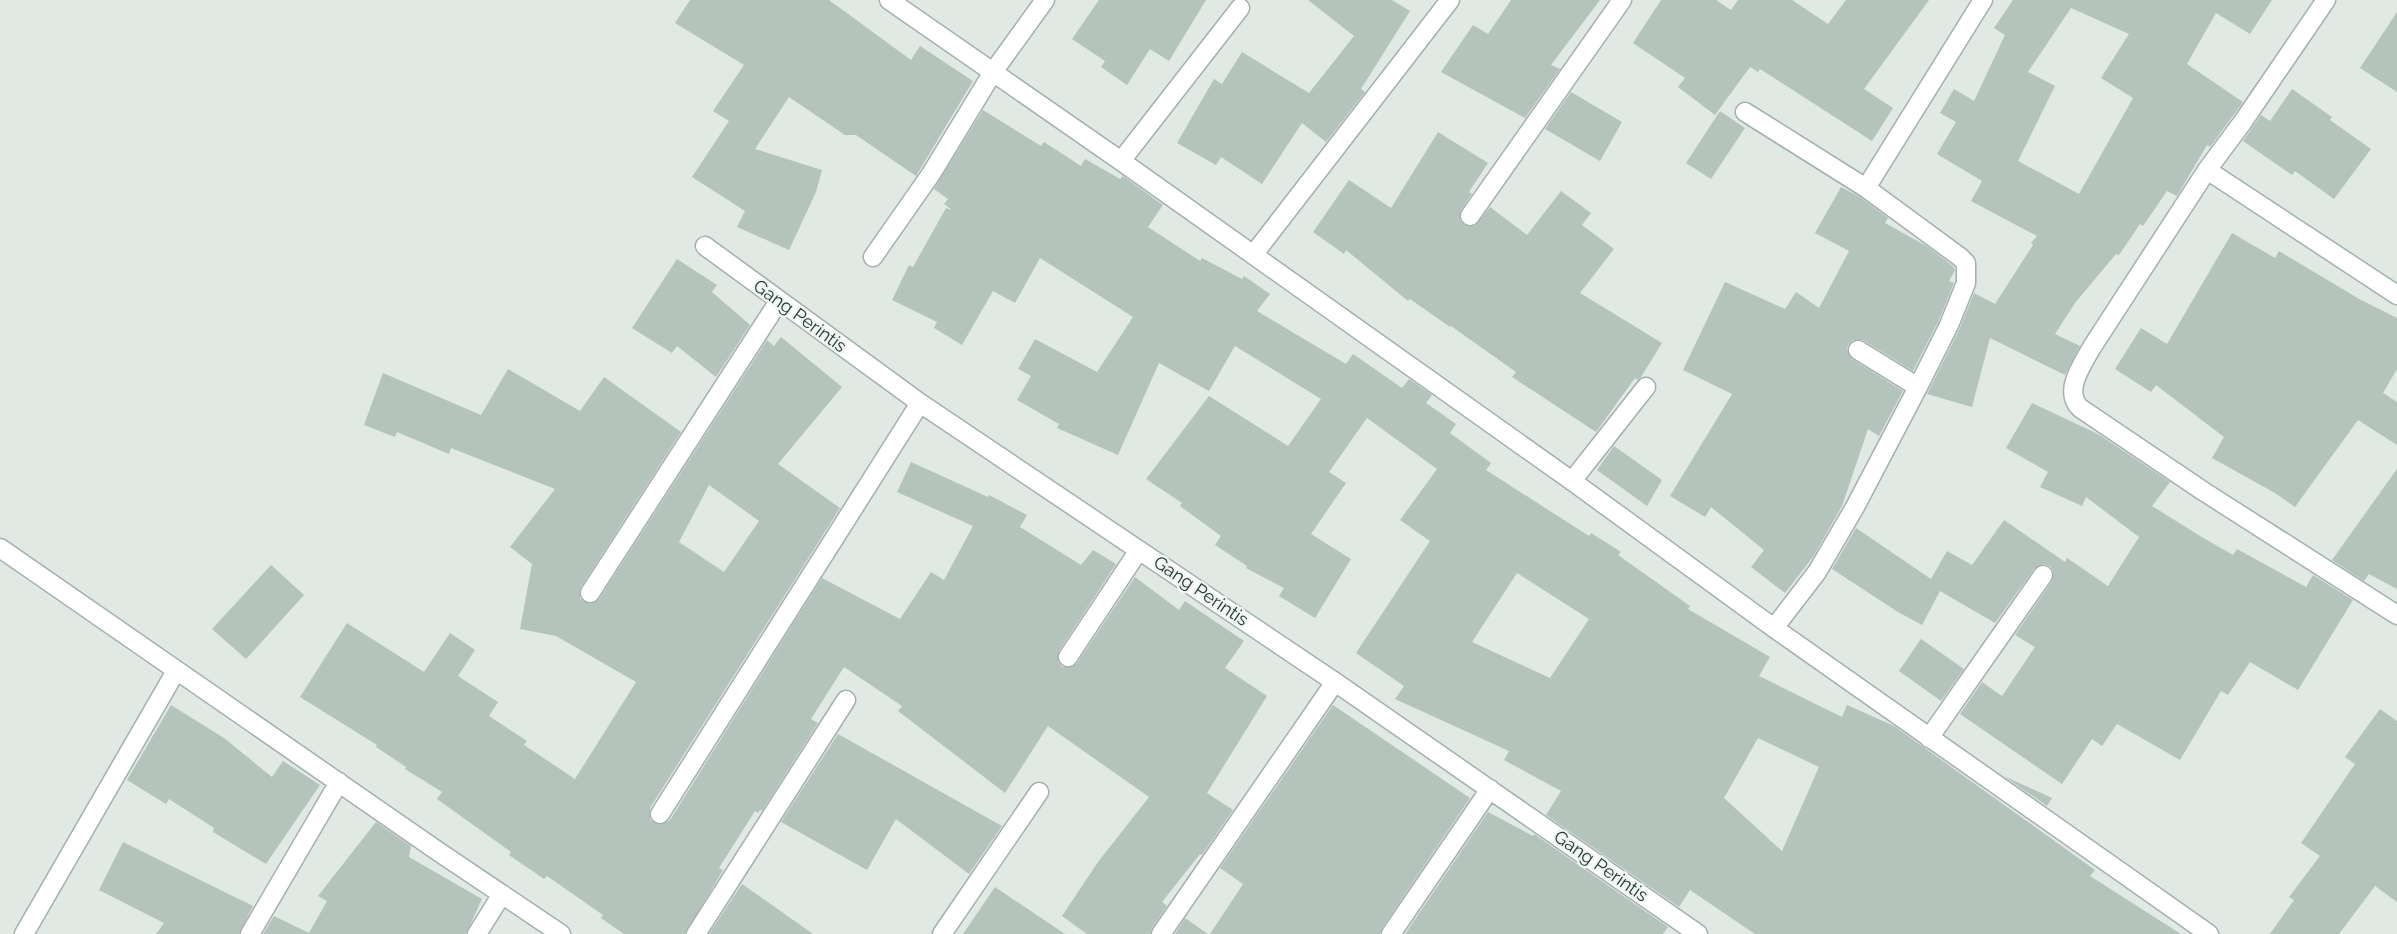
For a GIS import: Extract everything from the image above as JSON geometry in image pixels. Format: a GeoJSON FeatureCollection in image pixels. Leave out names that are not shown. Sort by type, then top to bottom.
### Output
{"type":"FeatureCollection","features":[{"type":"Feature","properties":{"kind":"street"},"geometry":{"type":"LineString","coordinates":[[889,0],[1121,160],[1572,481],[1774,628],[2209,934]]}},
{"type":"Feature","properties":{"kind":"street"},"geometry":{"type":"LineString","coordinates":[[873,257],[931,174],[993,72],[1045,0]]}},
{"type":"Feature","properties":{"kind":"street"},"geometry":{"type":"LineString","coordinates":[[1253,255],[1450,0]]}},
{"type":"Feature","properties":{"kind":"street"},"geometry":{"type":"LineString","coordinates":[[1470,216],[1622,0]]}},
{"type":"Feature","properties":{"kind":"street"},"geometry":{"type":"LineString","coordinates":[[1866,188],[1983,0]]}},
{"type":"Feature","properties":{"kind":"street"},"geometry":{"type":"LineString","coordinates":[[2326,0],[2249,114],[2207,170],[2092,347],[2072,394],[2073,401],[2203,491],[2397,615]]}},
{"type":"Feature","properties":{"kind":"street"},"geometry":{"type":"LineString","coordinates":[[1121,160],[1240,8]]}},
{"type":"Feature","properties":{"kind":"street"},"geometry":{"type":"LineString","coordinates":[[1745,112],[1866,188],[1966,263],[1966,284],[1918,387],[1855,507],[1817,572],[1774,628]]}},
{"type":"Feature","properties":{"kind":"street"},"geometry":{"type":"LineString","coordinates":[[2207,170],[2397,295]]}},
{"type":"Feature","properties":{"kind":"street","name":"Gang Perintis"},"geometry":{"type":"LineString","coordinates":[[705,246],[920,403],[1335,682],[1698,934]]}},
{"type":"Feature","properties":{"kind":"street"},"geometry":{"type":"LineString","coordinates":[[590,593],[778,301]]}},
{"type":"Feature","properties":{"kind":"street"},"geometry":{"type":"LineString","coordinates":[[1858,350],[1918,387]]}},
{"type":"Feature","properties":{"kind":"street"},"geometry":{"type":"LineString","coordinates":[[1572,481],[1646,387]]}},
{"type":"Feature","properties":{"kind":"street"},"geometry":{"type":"LineString","coordinates":[[660,814],[920,403]]}},
{"type":"Feature","properties":{"kind":"street"},"geometry":{"type":"LineString","coordinates":[[0,548],[561,934]]}},
{"type":"Feature","properties":{"kind":"street"},"geometry":{"type":"LineString","coordinates":[[1068,657],[1139,550]]}},
{"type":"Feature","properties":{"kind":"street"},"geometry":{"type":"LineString","coordinates":[[1929,738],[2043,575]]}},
{"type":"Feature","properties":{"kind":"street"},"geometry":{"type":"LineString","coordinates":[[24,934],[176,671]]}},
{"type":"Feature","properties":{"kind":"street"},"geometry":{"type":"LineString","coordinates":[[1161,934],[1335,682]]}},
{"type":"Feature","properties":{"kind":"street"},"geometry":{"type":"LineString","coordinates":[[696,934],[846,700]]}},
{"type":"Feature","properties":{"kind":"street"},"geometry":{"type":"LineString","coordinates":[[250,934],[339,782]]}},
{"type":"Feature","properties":{"kind":"street"},"geometry":{"type":"LineString","coordinates":[[1391,934],[1490,789]]}},
{"type":"Feature","properties":{"kind":"street"},"geometry":{"type":"LineString","coordinates":[[942,934],[1039,792]]}},
{"type":"Feature","properties":{"kind":"street"},"geometry":{"type":"LineString","coordinates":[[477,934],[502,894]]}},
{"type":"Feature","properties":{"kind":"building"},"geometry":{"type":"Polygon","coordinates":[[[690,0],[829,0],[911,60],[920,46],[973,81],[916,176],[856,135],[845,135],[789,97],[755,149],[822,170],[816,192],[789,250],[737,227],[745,211],[692,177],[729,121],[713,111],[744,65],[675,23],[690,0]]]}},
{"type":"Feature","properties":{"kind":"building"},"geometry":{"type":"Polygon","coordinates":[[[1099,0],[1206,0],[1169,61],[1150,49],[1127,85],[1101,67],[1105,61],[1072,39],[1099,0]]]}},
{"type":"Feature","properties":{"kind":"building"},"geometry":{"type":"Polygon","coordinates":[[[1308,0],[1392,0],[1410,11],[1361,89],[1365,92],[1326,142],[1302,123],[1262,184],[1221,157],[1216,165],[1177,143],[1214,79],[1222,84],[1242,52],[1309,93],[1354,36],[1308,0]]]}},
{"type":"Feature","properties":{"kind":"building"},"geometry":{"type":"Polygon","coordinates":[[[1511,0],[1600,0],[1551,65],[1560,69],[1525,118],[1441,72],[1473,25],[1488,34],[1511,0]]]}},
{"type":"Feature","properties":{"kind":"building"},"geometry":{"type":"Polygon","coordinates":[[[1661,0],[1716,0],[1731,10],[1738,0],[1792,0],[1828,24],[1846,0],[1929,0],[1864,89],[1893,108],[1872,141],[1760,69],[1758,72],[1750,67],[1715,115],[1678,87],[1685,78],[1633,43],[1661,0]]]}},
{"type":"Feature","properties":{"kind":"building"},"geometry":{"type":"Polygon","coordinates":[[[2013,0],[2272,0],[2250,34],[2216,13],[2187,64],[2243,102],[2210,147],[2207,145],[2177,196],[2167,191],[2143,226],[2140,224],[2119,255],[2116,254],[2075,303],[2055,334],[2080,346],[2065,375],[1990,338],[1972,407],[1927,394],[1959,330],[1974,293],[1995,304],[2037,236],[1971,201],[1982,181],[1937,154],[1956,122],[1940,113],[1954,89],[1974,101],[2005,35],[1994,28],[2013,0]],[[2071,8],[2028,72],[2055,86],[2018,161],[2079,194],[2133,98],[2101,78],[2129,34],[2071,8]]]}},
{"type":"Feature","properties":{"kind":"building"},"geometry":{"type":"Polygon","coordinates":[[[2397,12],[2397,92],[2360,68],[2397,12]]]}},
{"type":"Feature","properties":{"kind":"building"},"geometry":{"type":"Polygon","coordinates":[[[2292,89],[2332,117],[2330,120],[2371,149],[2334,199],[2295,171],[2292,175],[2243,141],[2261,115],[2270,121],[2292,89]]]}},
{"type":"Feature","properties":{"kind":"building"},"geometry":{"type":"Polygon","coordinates":[[[1571,92],[1622,122],[1600,161],[1545,129],[1571,92]]]}},
{"type":"Feature","properties":{"kind":"building"},"geometry":{"type":"Polygon","coordinates":[[[983,110],[1041,146],[1044,142],[1081,166],[1085,159],[1120,179],[1123,176],[1163,205],[1148,227],[1200,261],[1202,258],[1242,279],[1244,276],[1270,294],[1257,311],[1346,364],[1353,354],[1402,388],[1409,379],[1432,395],[1426,403],[1456,424],[1450,433],[1491,463],[1486,470],[1589,536],[1591,533],[1621,552],[1618,555],[1690,606],[1688,609],[1770,657],[1759,676],[1842,717],[1847,705],[1894,726],[2095,870],[2090,876],[2181,934],[1755,934],[1690,890],[1679,907],[1546,815],[1561,791],[1504,760],[1509,751],[1395,699],[1404,686],[1356,653],[1430,541],[1400,520],[1437,469],[1367,418],[1329,472],[1346,483],[1311,534],[1351,559],[1315,618],[1279,596],[1284,588],[1246,568],[1247,566],[1215,545],[1221,536],[1180,506],[1182,503],[1146,479],[1209,396],[1288,446],[1321,399],[1235,346],[1209,391],[1159,363],[1118,455],[1057,428],[1059,424],[1017,400],[1031,376],[1018,369],[1035,339],[1097,372],[1133,317],[1040,258],[1015,303],[993,291],[962,345],[934,328],[937,322],[892,300],[909,265],[913,267],[946,208],[952,210],[944,204],[948,199],[934,189],[983,110]],[[1517,573],[1472,642],[1550,678],[1589,619],[1517,573]],[[1758,738],[1724,798],[1782,851],[1819,767],[1758,738]]]}},
{"type":"Feature","properties":{"kind":"building"},"geometry":{"type":"Polygon","coordinates":[[[1720,111],[1745,128],[1711,179],[1686,163],[1720,111]]]}},
{"type":"Feature","properties":{"kind":"building"},"geometry":{"type":"Polygon","coordinates":[[[1438,132],[1488,163],[1469,192],[1472,194],[1461,210],[1460,220],[1464,225],[1475,226],[1490,207],[1527,235],[1561,191],[1591,213],[1582,225],[1614,249],[1580,293],[1662,343],[1641,377],[1638,380],[1635,378],[1596,432],[1512,377],[1516,372],[1410,299],[1408,301],[1346,250],[1344,254],[1313,232],[1349,180],[1391,208],[1438,132]]]}},
{"type":"Feature","properties":{"kind":"building"},"geometry":{"type":"Polygon","coordinates":[[[1841,187],[1860,197],[1888,218],[1885,223],[1928,247],[1953,266],[1955,270],[1949,281],[1954,283],[1939,320],[1913,371],[1863,340],[1853,340],[1848,345],[1847,350],[1852,359],[1903,391],[1879,436],[1868,429],[1842,506],[1813,557],[1785,593],[1751,567],[1764,550],[1711,507],[1705,517],[1670,496],[1732,394],[1683,370],[1725,282],[1785,309],[1796,292],[1819,308],[1849,251],[1815,233],[1841,187]]]}},
{"type":"Feature","properties":{"kind":"building"},"geometry":{"type":"Polygon","coordinates":[[[2232,233],[2275,258],[2279,251],[2361,300],[2397,318],[2397,369],[2383,393],[2397,402],[2397,445],[2358,420],[2295,507],[2275,493],[2212,458],[2224,437],[2156,385],[2151,392],[2115,369],[2141,328],[2167,344],[2232,233]]]}},
{"type":"Feature","properties":{"kind":"building"},"geometry":{"type":"Polygon","coordinates":[[[677,259],[717,285],[712,292],[750,325],[716,377],[677,346],[672,353],[632,328],[677,259]]]}},
{"type":"Feature","properties":{"kind":"building"},"geometry":{"type":"Polygon","coordinates":[[[781,337],[842,387],[778,464],[840,508],[650,808],[650,820],[660,825],[670,820],[822,578],[900,619],[931,572],[944,580],[973,526],[897,492],[911,462],[988,497],[989,495],[1027,515],[1020,527],[1081,565],[1093,550],[1116,564],[1059,651],[1058,661],[1062,667],[1072,667],[1077,663],[1135,577],[1179,610],[1185,601],[1244,641],[1225,668],[1267,696],[1207,793],[1233,810],[1202,855],[1200,854],[1162,902],[1167,906],[1150,934],[1087,934],[1062,916],[1098,862],[1149,797],[1048,726],[1005,793],[898,711],[902,706],[844,667],[811,719],[818,723],[762,811],[758,813],[755,811],[719,868],[723,870],[685,934],[624,934],[601,918],[603,915],[547,876],[544,879],[509,855],[511,852],[437,799],[442,792],[405,769],[406,767],[376,747],[377,745],[300,697],[347,623],[424,672],[450,633],[475,650],[458,676],[498,702],[489,716],[527,741],[524,745],[575,779],[636,682],[556,636],[520,629],[532,564],[510,547],[555,489],[451,448],[449,454],[397,432],[395,437],[364,425],[383,373],[481,415],[508,369],[580,411],[604,377],[681,432],[581,587],[580,599],[590,604],[599,599],[767,340],[774,346],[781,337]],[[709,485],[679,542],[724,572],[759,521],[709,485]]]}},
{"type":"Feature","properties":{"kind":"building"},"geometry":{"type":"Polygon","coordinates":[[[2032,403],[2098,434],[2170,482],[2152,506],[2205,539],[2233,555],[2237,549],[2306,587],[2313,575],[2353,600],[2298,690],[2250,662],[2228,695],[2221,691],[2180,760],[2117,724],[2102,746],[2092,739],[2062,784],[1960,714],[1982,682],[2002,696],[2035,647],[2015,635],[2052,581],[2053,571],[2050,566],[2043,564],[2034,569],[1995,623],[1940,591],[1922,625],[1832,569],[1856,528],[1931,579],[1947,551],[1972,565],[2004,520],[2065,562],[2067,558],[2108,586],[2139,537],[2086,497],[2082,506],[2040,487],[2048,472],[2006,448],[2032,403]]]}},
{"type":"Feature","properties":{"kind":"building"},"geometry":{"type":"Polygon","coordinates":[[[1614,446],[1662,480],[1647,506],[1597,470],[1614,446]]]}},
{"type":"Feature","properties":{"kind":"building"},"geometry":{"type":"Polygon","coordinates":[[[2397,469],[2397,589],[2369,574],[2364,581],[2332,560],[2397,469]]]}},
{"type":"Feature","properties":{"kind":"building"},"geometry":{"type":"Polygon","coordinates":[[[271,565],[304,595],[246,659],[212,629],[271,565]]]}},
{"type":"Feature","properties":{"kind":"building"},"geometry":{"type":"Polygon","coordinates":[[[1921,639],[1964,669],[1941,701],[1899,671],[1921,639]]]}},
{"type":"Feature","properties":{"kind":"building"},"geometry":{"type":"Polygon","coordinates":[[[171,705],[224,738],[272,777],[283,761],[320,785],[266,864],[213,832],[214,828],[169,799],[166,804],[127,780],[171,705]]]}},
{"type":"Feature","properties":{"kind":"building"},"geometry":{"type":"Polygon","coordinates":[[[1333,705],[1470,798],[1380,934],[1210,934],[1243,884],[1220,868],[1333,705]]]}},
{"type":"Feature","properties":{"kind":"building"},"geometry":{"type":"Polygon","coordinates":[[[2380,709],[2397,721],[2397,902],[2375,886],[2339,934],[2270,934],[2294,900],[2289,897],[2320,856],[2301,843],[2355,764],[2345,757],[2380,709]]]}},
{"type":"Feature","properties":{"kind":"building"},"geometry":{"type":"Polygon","coordinates":[[[838,734],[1002,826],[969,874],[896,819],[867,870],[781,822],[838,734]]]}},
{"type":"Feature","properties":{"kind":"building"},"geometry":{"type":"Polygon","coordinates":[[[2004,776],[2052,798],[2047,806],[2004,776]]]}},
{"type":"Feature","properties":{"kind":"building"},"geometry":{"type":"Polygon","coordinates":[[[1488,812],[1533,836],[1534,834],[1668,927],[1663,934],[1405,934],[1488,812]]]}},
{"type":"Feature","properties":{"kind":"building"},"geometry":{"type":"Polygon","coordinates":[[[376,822],[411,846],[409,857],[482,899],[466,934],[263,934],[274,916],[309,933],[327,901],[318,896],[376,822]]]}},
{"type":"Feature","properties":{"kind":"building"},"geometry":{"type":"Polygon","coordinates":[[[123,842],[253,906],[239,934],[156,934],[164,923],[99,890],[123,842]]]}},
{"type":"Feature","properties":{"kind":"building"},"geometry":{"type":"Polygon","coordinates":[[[742,884],[813,934],[709,934],[742,884]]]}},
{"type":"Feature","properties":{"kind":"building"},"geometry":{"type":"Polygon","coordinates":[[[995,887],[1065,934],[963,934],[995,887]]]}},
{"type":"Feature","properties":{"kind":"building"},"geometry":{"type":"Polygon","coordinates":[[[1185,918],[1208,934],[1175,934],[1185,918]]]}}]}
